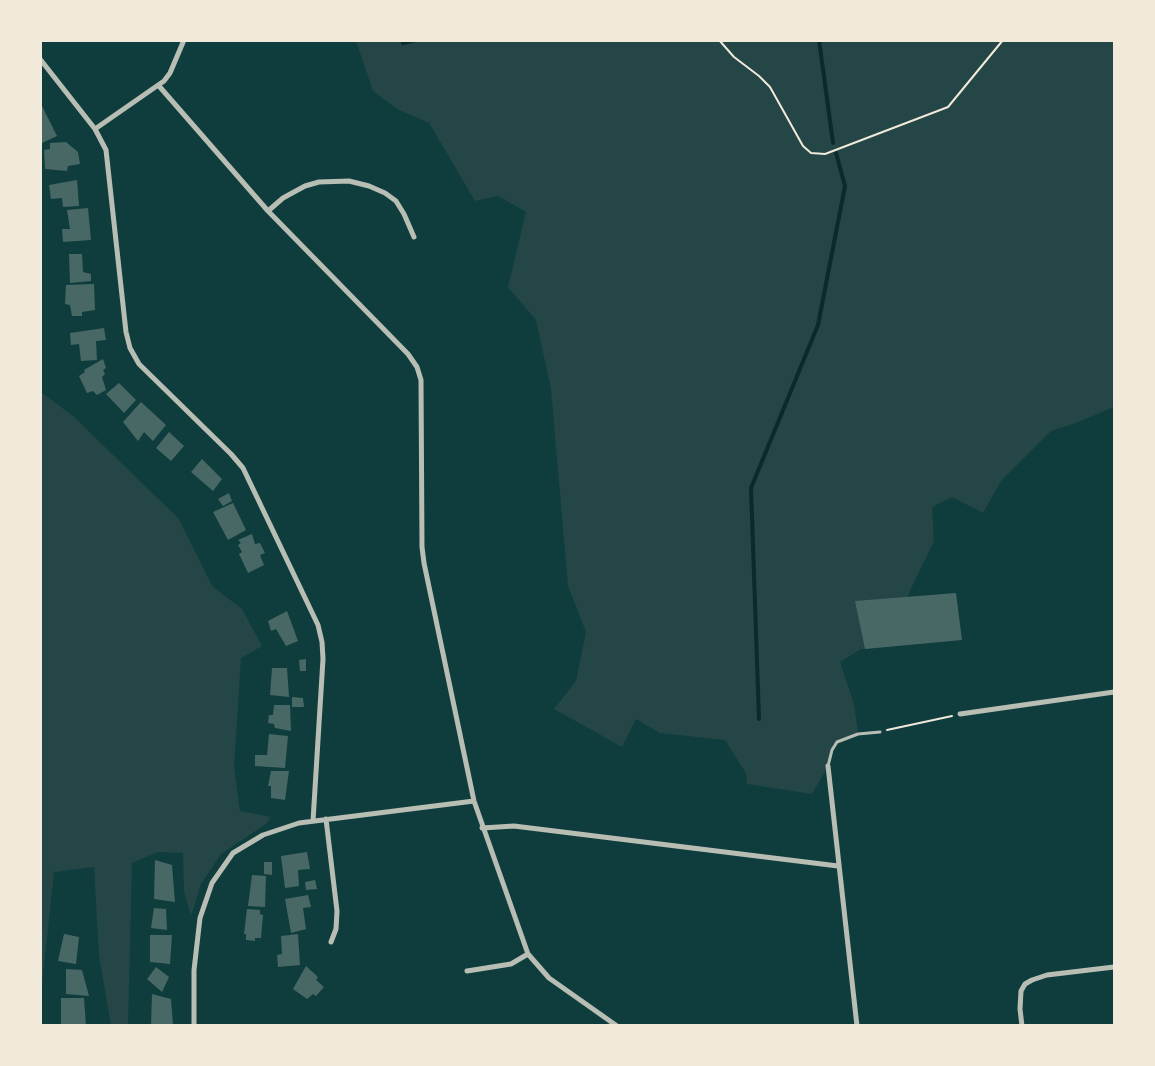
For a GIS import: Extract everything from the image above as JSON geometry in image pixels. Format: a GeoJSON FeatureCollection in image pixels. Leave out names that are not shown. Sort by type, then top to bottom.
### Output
{"type":"FeatureCollection","features":[{"type":"Feature","properties":{"kind":"street"},"geometry":{"type":"LineString","coordinates":[[95,129],[159,86],[170,73],[184,40]]}},
{"type":"Feature","properties":{"kind":"street"},"geometry":{"type":"LineString","coordinates":[[40,59],[104,142],[108,158],[126,332],[130,348],[139,364],[243,468],[318,625],[323,659],[313,820]]}},
{"type":"Feature","properties":{"kind":"street"},"geometry":{"type":"LineString","coordinates":[[159,86],[268,211],[414,360],[420,374],[424,563],[474,801],[482,828],[528,954],[549,978],[617,1026]]}},
{"type":"Feature","properties":{"kind":"street"},"geometry":{"type":"LineString","coordinates":[[268,211],[283,198],[305,186],[319,182],[349,181],[377,189],[396,201],[414,237]]}},
{"type":"Feature","properties":{"kind":"street"},"geometry":{"type":"LineString","coordinates":[[960,714],[1114,692]]}},
{"type":"Feature","properties":{"kind":"street"},"geometry":{"type":"LineString","coordinates":[[828,766],[857,1026]]}},
{"type":"Feature","properties":{"kind":"street"},"geometry":{"type":"LineString","coordinates":[[194,1026],[196,941],[207,896],[216,877],[233,853],[249,842],[280,828],[313,820],[474,801]]}},
{"type":"Feature","properties":{"kind":"street"},"geometry":{"type":"LineString","coordinates":[[326,819],[337,911],[336,930],[331,942]]}},
{"type":"Feature","properties":{"kind":"street"},"geometry":{"type":"LineString","coordinates":[[482,828],[514,826],[838,866]]}},
{"type":"Feature","properties":{"kind":"street"},"geometry":{"type":"LineString","coordinates":[[467,971],[511,964],[528,954]]}},
{"type":"Feature","properties":{"kind":"street"},"geometry":{"type":"LineString","coordinates":[[1022,1026],[1021,991],[1032,980],[1047,975],[1114,967]]}},
{"type":"Feature","properties":{"kind":"lane"},"geometry":{"type":"LineString","coordinates":[[828,766],[832,750],[837,742],[858,734],[880,732]]}},
{"type":"Feature","properties":{"kind":"path"},"geometry":{"type":"LineString","coordinates":[[719,40],[770,87],[803,146],[811,153],[825,154],[948,107],[1003,40]]}},
{"type":"Feature","properties":{"kind":"path"},"geometry":{"type":"LineString","coordinates":[[880,732],[960,714]]}},
{"type":"Feature","properties":{"kind":"shaded area"},"geometry":{"type":"Polygon","coordinates":[[[356,41],[1114,41],[1114,407],[1051,431],[1001,481],[983,513],[952,497],[932,507],[934,541],[908,595],[905,644],[861,649],[840,662],[854,704],[858,734],[837,742],[832,750],[828,766],[812,794],[747,784],[746,773],[725,740],[660,733],[636,719],[622,747],[554,709],[576,681],[586,632],[568,586],[551,389],[536,320],[508,287],[526,212],[498,196],[475,201],[429,123],[397,109],[373,91],[356,41]]]}},
{"type":"Feature","properties":{"kind":"shaded area"},"geometry":{"type":"Polygon","coordinates":[[[41,392],[73,416],[179,519],[212,586],[242,609],[262,646],[241,658],[234,766],[240,811],[271,817],[266,824],[221,854],[201,884],[191,916],[184,892],[183,853],[158,852],[132,863],[128,1025],[111,1025],[99,956],[94,867],[54,872],[42,984],[41,1025],[41,392]]]}},
{"type":"Feature","properties":{"kind":"building"},"geometry":{"type":"Polygon","coordinates":[[[40,102],[57,136],[42,143],[40,139],[40,102]]]}},
{"type":"Feature","properties":{"kind":"building"},"geometry":{"type":"Polygon","coordinates":[[[66,142],[78,152],[80,164],[68,166],[67,171],[45,169],[44,150],[50,149],[50,143],[66,142]]]}},
{"type":"Feature","properties":{"kind":"building"},"geometry":{"type":"Polygon","coordinates":[[[77,180],[79,206],[63,207],[62,198],[51,199],[49,185],[77,180]]]}},
{"type":"Feature","properties":{"kind":"building"},"geometry":{"type":"Polygon","coordinates":[[[88,208],[91,240],[63,242],[62,229],[70,229],[67,210],[88,208]]]}},
{"type":"Feature","properties":{"kind":"building"},"geometry":{"type":"Polygon","coordinates":[[[69,254],[82,254],[83,272],[91,274],[91,281],[70,283],[69,254]]]}},
{"type":"Feature","properties":{"kind":"building"},"geometry":{"type":"Polygon","coordinates":[[[94,284],[95,310],[82,312],[82,316],[72,316],[70,305],[65,304],[66,285],[94,284]]]}},
{"type":"Feature","properties":{"kind":"building"},"geometry":{"type":"Polygon","coordinates":[[[104,328],[106,340],[96,341],[97,360],[81,361],[79,344],[71,345],[70,333],[104,328]]]}},
{"type":"Feature","properties":{"kind":"building"},"geometry":{"type":"Polygon","coordinates":[[[103,359],[106,368],[103,370],[105,374],[102,377],[106,390],[97,395],[93,391],[87,393],[79,376],[85,372],[84,370],[103,359]]]}},
{"type":"Feature","properties":{"kind":"building"},"geometry":{"type":"Polygon","coordinates":[[[119,383],[136,400],[124,413],[106,394],[119,383]]]}},
{"type":"Feature","properties":{"kind":"building"},"geometry":{"type":"Polygon","coordinates":[[[141,402],[166,425],[153,441],[144,432],[138,441],[123,422],[141,402]]]}},
{"type":"Feature","properties":{"kind":"building"},"geometry":{"type":"Polygon","coordinates":[[[169,432],[184,446],[171,461],[156,448],[169,432]]]}},
{"type":"Feature","properties":{"kind":"building"},"geometry":{"type":"Polygon","coordinates":[[[202,459],[222,479],[213,491],[191,472],[202,459]]]}},
{"type":"Feature","properties":{"kind":"building"},"geometry":{"type":"Polygon","coordinates":[[[229,493],[232,501],[223,506],[218,499],[229,493]]]}},
{"type":"Feature","properties":{"kind":"building"},"geometry":{"type":"Polygon","coordinates":[[[233,503],[246,530],[228,540],[213,512],[233,503]]]}},
{"type":"Feature","properties":{"kind":"building"},"geometry":{"type":"Polygon","coordinates":[[[252,534],[255,544],[260,543],[265,553],[260,555],[264,565],[248,573],[239,554],[242,552],[238,545],[241,543],[238,540],[252,534]]]}},
{"type":"Feature","properties":{"kind":"building"},"geometry":{"type":"Polygon","coordinates":[[[956,593],[962,640],[865,649],[855,601],[956,593]]]}},
{"type":"Feature","properties":{"kind":"building"},"geometry":{"type":"Polygon","coordinates":[[[287,611],[298,641],[286,646],[276,629],[271,631],[268,621],[287,611]]]}},
{"type":"Feature","properties":{"kind":"building"},"geometry":{"type":"Polygon","coordinates":[[[306,659],[306,671],[300,671],[299,660],[306,659]]]}},
{"type":"Feature","properties":{"kind":"building"},"geometry":{"type":"Polygon","coordinates":[[[272,668],[287,668],[289,697],[270,695],[272,668]]]}},
{"type":"Feature","properties":{"kind":"building"},"geometry":{"type":"Polygon","coordinates":[[[292,697],[303,698],[304,707],[292,707],[292,697]]]}},
{"type":"Feature","properties":{"kind":"building"},"geometry":{"type":"Polygon","coordinates":[[[274,705],[290,705],[291,731],[275,728],[274,724],[268,723],[269,715],[273,715],[274,705]]]}},
{"type":"Feature","properties":{"kind":"building"},"geometry":{"type":"Polygon","coordinates":[[[269,734],[288,736],[285,768],[255,766],[255,755],[267,755],[269,734]]]}},
{"type":"Feature","properties":{"kind":"building"},"geometry":{"type":"Polygon","coordinates":[[[271,771],[289,771],[285,800],[271,798],[271,786],[268,786],[271,771]]]}},
{"type":"Feature","properties":{"kind":"building"},"geometry":{"type":"Polygon","coordinates":[[[307,852],[310,869],[298,870],[299,886],[285,888],[281,856],[307,852]]]}},
{"type":"Feature","properties":{"kind":"building"},"geometry":{"type":"Polygon","coordinates":[[[155,860],[172,865],[175,902],[154,899],[155,860]]]}},
{"type":"Feature","properties":{"kind":"building"},"geometry":{"type":"Polygon","coordinates":[[[264,862],[272,862],[272,875],[264,874],[264,862]]]}},
{"type":"Feature","properties":{"kind":"building"},"geometry":{"type":"Polygon","coordinates":[[[252,875],[266,876],[265,907],[248,906],[252,875]]]}},
{"type":"Feature","properties":{"kind":"building"},"geometry":{"type":"Polygon","coordinates":[[[315,880],[317,889],[306,890],[305,882],[315,880]]]}},
{"type":"Feature","properties":{"kind":"building"},"geometry":{"type":"Polygon","coordinates":[[[308,895],[311,907],[303,908],[306,929],[291,933],[285,899],[308,895]]]}},
{"type":"Feature","properties":{"kind":"building"},"geometry":{"type":"Polygon","coordinates":[[[154,908],[166,909],[167,930],[151,928],[154,908]]]}},
{"type":"Feature","properties":{"kind":"building"},"geometry":{"type":"Polygon","coordinates":[[[247,909],[260,910],[260,914],[263,915],[261,938],[255,938],[255,941],[246,940],[246,934],[244,934],[247,909]]]}},
{"type":"Feature","properties":{"kind":"building"},"geometry":{"type":"Polygon","coordinates":[[[64,934],[79,937],[76,964],[58,961],[64,934]]]}},
{"type":"Feature","properties":{"kind":"building"},"geometry":{"type":"Polygon","coordinates":[[[298,934],[300,965],[278,967],[277,955],[282,954],[281,936],[298,934]]]}},
{"type":"Feature","properties":{"kind":"building"},"geometry":{"type":"Polygon","coordinates":[[[150,935],[172,935],[170,964],[150,962],[150,935]]]}},
{"type":"Feature","properties":{"kind":"building"},"geometry":{"type":"Polygon","coordinates":[[[306,966],[318,977],[316,980],[324,987],[316,996],[313,994],[307,999],[293,989],[306,966]]]}},
{"type":"Feature","properties":{"kind":"building"},"geometry":{"type":"Polygon","coordinates":[[[156,967],[169,977],[162,992],[147,979],[156,967]]]}},
{"type":"Feature","properties":{"kind":"building"},"geometry":{"type":"Polygon","coordinates":[[[66,969],[82,970],[89,996],[66,994],[66,969]]]}},
{"type":"Feature","properties":{"kind":"building"},"geometry":{"type":"Polygon","coordinates":[[[152,994],[171,999],[173,1026],[151,1026],[152,994]]]}},
{"type":"Feature","properties":{"kind":"building"},"geometry":{"type":"Polygon","coordinates":[[[61,998],[84,998],[86,1026],[61,1026],[61,998]]]}},
{"type":"Feature","properties":{"kind":"waterway"},"geometry":{"type":"LineString","coordinates":[[403,43],[416,40]]}},
{"type":"Feature","properties":{"kind":"waterway"},"geometry":{"type":"LineString","coordinates":[[819,40],[833,143]]}},
{"type":"Feature","properties":{"kind":"waterway"},"geometry":{"type":"LineString","coordinates":[[759,719],[751,488],[818,325],[845,186],[836,153]]}}]}
